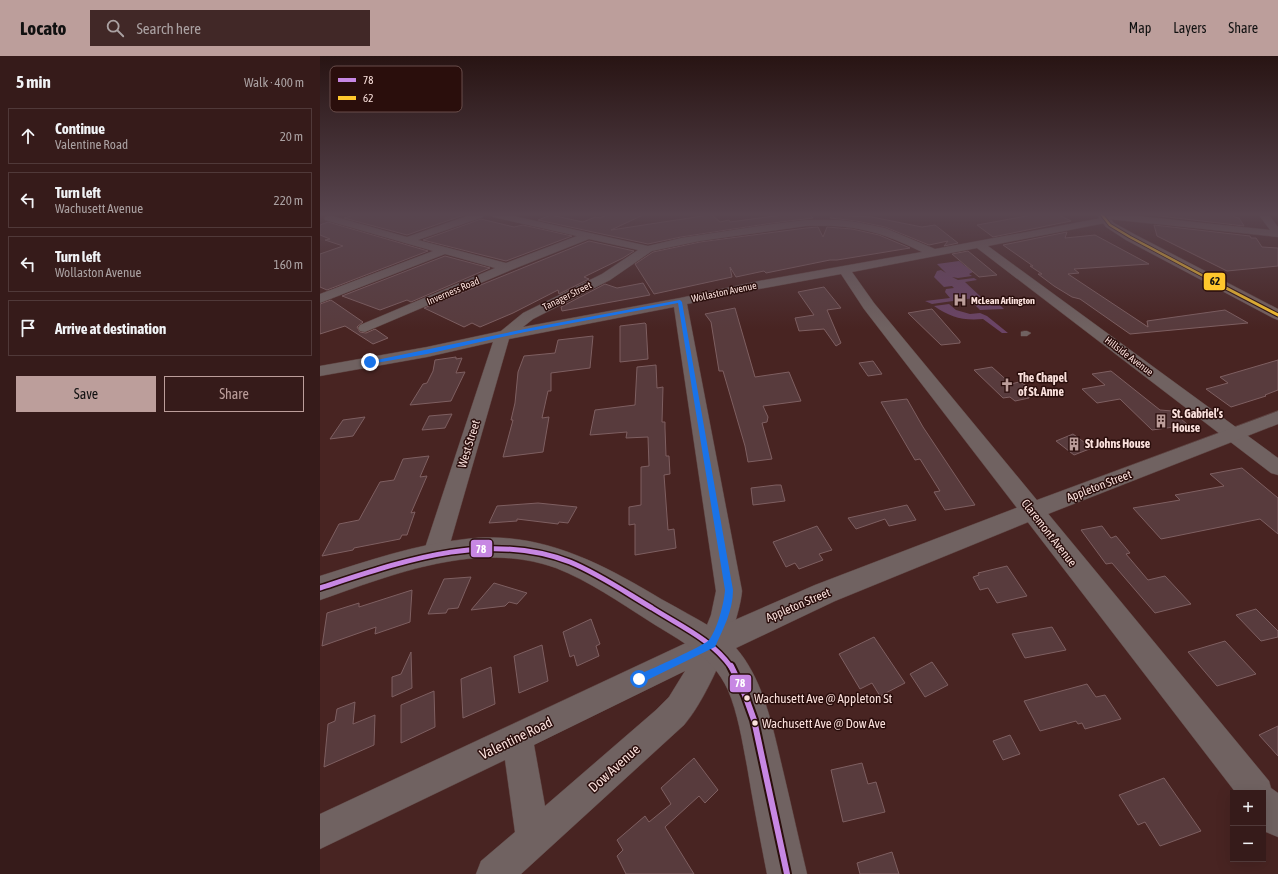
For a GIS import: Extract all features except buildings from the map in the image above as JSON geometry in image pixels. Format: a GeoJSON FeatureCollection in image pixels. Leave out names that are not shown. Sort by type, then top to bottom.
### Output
{"type":"FeatureCollection","features":[{"type":"Feature","properties":{"kind":"main road"},"geometry":{"type":"LineString","coordinates":[[1161,253],[1278,314]]}},
{"type":"Feature","properties":{"kind":"street"},"geometry":{"type":"LineString","coordinates":[[320,298],[438,253]]}},
{"type":"Feature","properties":{"kind":"street"},"geometry":{"type":"LineString","coordinates":[[453,253],[507,267]]}},
{"type":"Feature","properties":{"kind":"street","name":"Inverness Road"},"geometry":{"type":"LineString","coordinates":[[365,328],[543,253]]}},
{"type":"Feature","properties":{"kind":"street","name":"Tanager Street"},"geometry":{"type":"LineString","coordinates":[[503,335],[528,316],[612,274],[642,253]]}},
{"type":"Feature","properties":{"kind":"street","name":"Wollaston Avenue"},"geometry":{"type":"LineString","coordinates":[[320,371],[427,352],[503,335],[926,253]]}},
{"type":"Feature","properties":{"kind":"street","name":"Hillside Avenue"},"geometry":{"type":"LineString","coordinates":[[991,253],[1278,468]]}},
{"type":"Feature","properties":{"kind":"street","name":"Claremont Avenue"},"geometry":{"type":"LineString","coordinates":[[844,270],[869,306],[1255,790]]}},
{"type":"Feature","properties":{"kind":"street","name":"Dow Avenue"},"geometry":{"type":"LineString","coordinates":[[494,874],[667,721],[677,710],[689,692],[727,608],[729,590],[680,302]]}},
{"type":"Feature","properties":{"kind":"street","name":"West Street"},"geometry":{"type":"LineString","coordinates":[[435,554],[503,335]]}},
{"type":"Feature","properties":{"kind":"street","name":"Appleton Street"},"geometry":{"type":"LineString","coordinates":[[712,644],[825,593],[1032,511],[1278,417]]}},
{"type":"Feature","properties":{"kind":"street"},"geometry":{"type":"LineString","coordinates":[[320,588],[460,548],[519,548],[559,558],[607,580],[712,644],[733,669],[750,704],[787,874]]}},
{"type":"Feature","properties":{"kind":"street","name":"Valentine Road"},"geometry":{"type":"LineString","coordinates":[[320,832],[712,644]]}},
{"type":"Feature","properties":{"kind":"street"},"geometry":{"type":"LineString","coordinates":[[517,738],[534,839]]}},
{"type":"Feature","properties":{"kind":"street"},"geometry":{"type":"LineString","coordinates":[[1266,805],[1278,820]]}},
{"type":"Feature","properties":{"kind":"shaded area"},"geometry":{"type":"Polygon","coordinates":[[[959,261],[973,272],[969,274],[972,276],[958,278],[952,277],[958,280],[974,278],[977,280],[965,282],[981,297],[932,304],[925,301],[950,298],[945,292],[946,289],[954,288],[952,286],[944,287],[934,277],[937,271],[941,270],[946,273],[937,264],[959,261]]]}},
{"type":"Feature","properties":{"kind":"shaded area"},"geometry":{"type":"Polygon","coordinates":[[[993,298],[1004,309],[980,310],[972,302],[978,299],[993,298]]]}},
{"type":"Feature","properties":{"kind":"shaded area"},"geometry":{"type":"Polygon","coordinates":[[[949,304],[956,310],[970,314],[980,313],[987,316],[1008,333],[1002,333],[983,319],[963,319],[946,313],[934,306],[949,304]]]}},
{"type":"Feature","properties":{"kind":"transit line","name":"62"},"geometry":{"type":"LineString","coordinates":[[1161,253],[1278,315]]}},
{"type":"Feature","properties":{"kind":"transit line","name":"78"},"geometry":{"type":"LineString","coordinates":[[320,588],[378,569],[438,554],[467,549],[497,548],[528,551],[558,558],[584,568],[688,629],[709,643],[727,660],[740,683],[750,707],[766,772],[787,874]]}},
{"type":"Feature","properties":{"kind":"place","name":"McLean Arlington"},"geometry":{"type":"Point","coordinates":[960,300]}},
{"type":"Feature","properties":{"kind":"place","name":"The Chapel of St. Anne"},"geometry":{"type":"Point","coordinates":[1007,385]}},
{"type":"Feature","properties":{"kind":"place","name":"St. Gabriel’s House"},"geometry":{"type":"Point","coordinates":[1161,421]}},
{"type":"Feature","properties":{"kind":"place","name":"St Johns House"},"geometry":{"type":"Point","coordinates":[1074,444]}},
{"type":"Feature","properties":{"kind":"place","name":"Wachusett Ave @ Appleton St"},"geometry":{"type":"Point","coordinates":[747,698]}},
{"type":"Feature","properties":{"kind":"place","name":"Wachusett Ave @ Dow Ave"},"geometry":{"type":"Point","coordinates":[755,723]}},
{"type":"Feature","properties":{"kind":"route"},"geometry":{"type":"LineString","coordinates":[[370,362],[427,352],[525,330],[680,302],[729,590],[729,601],[725,615],[712,644],[639,679]]}}]}
